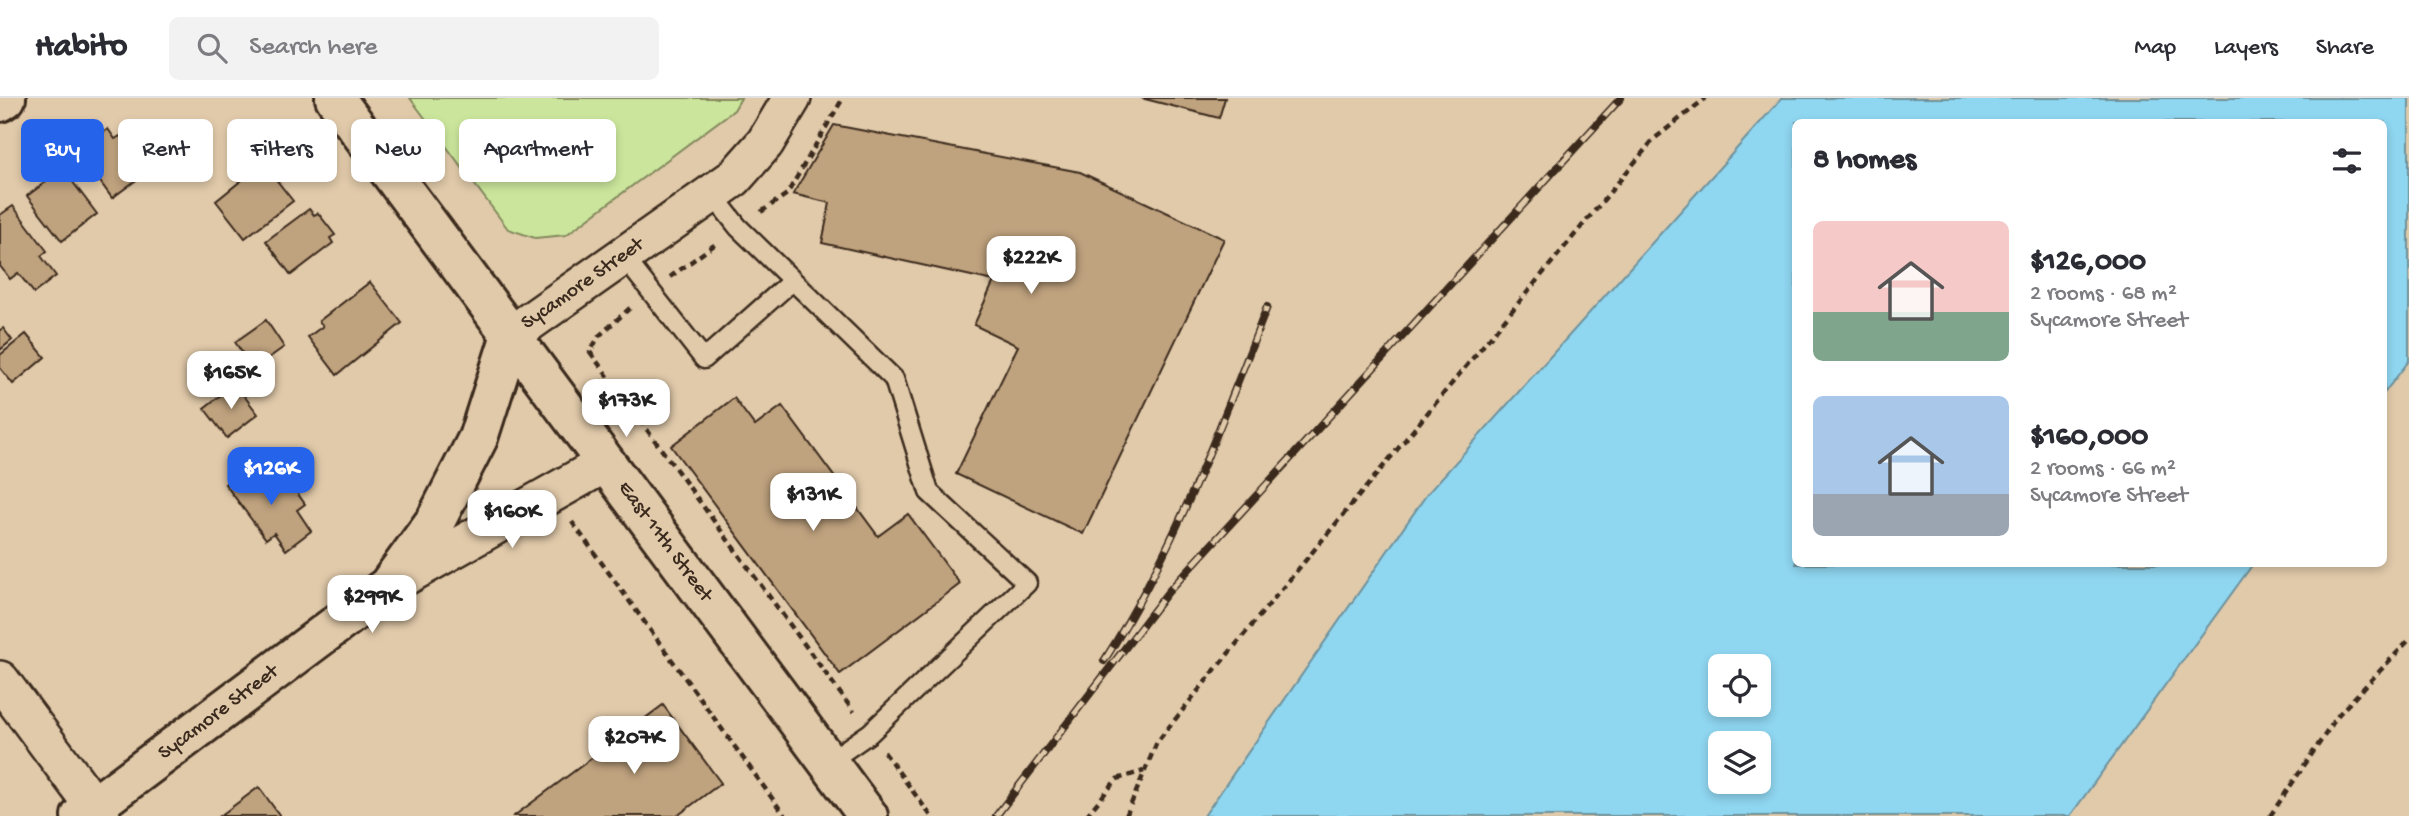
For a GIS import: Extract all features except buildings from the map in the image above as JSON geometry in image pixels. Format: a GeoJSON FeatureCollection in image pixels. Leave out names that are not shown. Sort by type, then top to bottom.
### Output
{"type":"FeatureCollection","features":[{"type":"Feature","properties":{"kind":"main road"},"geometry":{"type":"LineString","coordinates":[[0,102],[6,98]]}},
{"type":"Feature","properties":{"kind":"main road","name":"East 11th Street"},"geometry":{"type":"LineString","coordinates":[[335,98],[868,816]]}},
{"type":"Feature","properties":{"kind":"main road","name":"Sycamore Street"},"geometry":{"type":"LineString","coordinates":[[92,813],[388,586],[436,520],[478,438],[511,335]]}},
{"type":"Feature","properties":{"kind":"street","name":"Sycamore Street"},"geometry":{"type":"LineString","coordinates":[[511,335],[734,178],[765,143],[792,98]]}},
{"type":"Feature","properties":{"kind":"street","name":"Sycamore Street"},"geometry":{"type":"LineString","coordinates":[[388,586],[606,463]]}},
{"type":"Feature","properties":{"kind":"street"},"geometry":{"type":"LineString","coordinates":[[0,680],[92,813]]}},
{"type":"Feature","properties":{"kind":"lane"},"geometry":{"type":"LineString","coordinates":[[712,194],[738,227],[894,380],[929,492],[1027,583],[870,733],[828,762]]}},
{"type":"Feature","properties":{"kind":"lane"},"geometry":{"type":"LineString","coordinates":[[623,256],[704,359],[792,281]]}},
{"type":"Feature","properties":{"kind":"path"},"geometry":{"type":"LineString","coordinates":[[843,98],[787,194],[651,292],[599,335],[590,352],[931,816]]}},
{"type":"Feature","properties":{"kind":"path"},"geometry":{"type":"LineString","coordinates":[[1126,816],[1157,742],[1214,671],[1654,139],[1706,98]]}},
{"type":"Feature","properties":{"kind":"path"},"geometry":{"type":"LineString","coordinates":[[552,494],[785,816]]}},
{"type":"Feature","properties":{"kind":"path"},"geometry":{"type":"LineString","coordinates":[[2270,816],[2339,714],[2409,640]]}},
{"type":"Feature","properties":{"kind":"path"},"geometry":{"type":"LineString","coordinates":[[1086,816],[1118,779],[1145,771]]}},
{"type":"Feature","properties":{"kind":"green space"},"geometry":{"type":"Polygon","coordinates":[[[410,98],[741,98],[734,110],[566,235],[535,238],[508,229],[473,182],[616,182],[616,119],[459,119],[459,164],[445,145],[445,119],[426,119],[410,98]]]}},
{"type":"Feature","properties":{"kind":"water"},"geometry":{"type":"Polygon","coordinates":[[[1782,98],[2409,98],[2409,361],[2387,389],[2387,119],[1792,119],[1792,567],[2251,567],[2070,816],[1204,816],[1427,494],[1782,98]]]}},
{"type":"Feature","properties":{"kind":"railway"},"geometry":{"type":"LineString","coordinates":[[996,816],[1168,592],[1621,98]]}},
{"type":"Feature","properties":{"kind":"railway"},"geometry":{"type":"LineString","coordinates":[[1104,661],[1174,533],[1267,307]]}}]}
